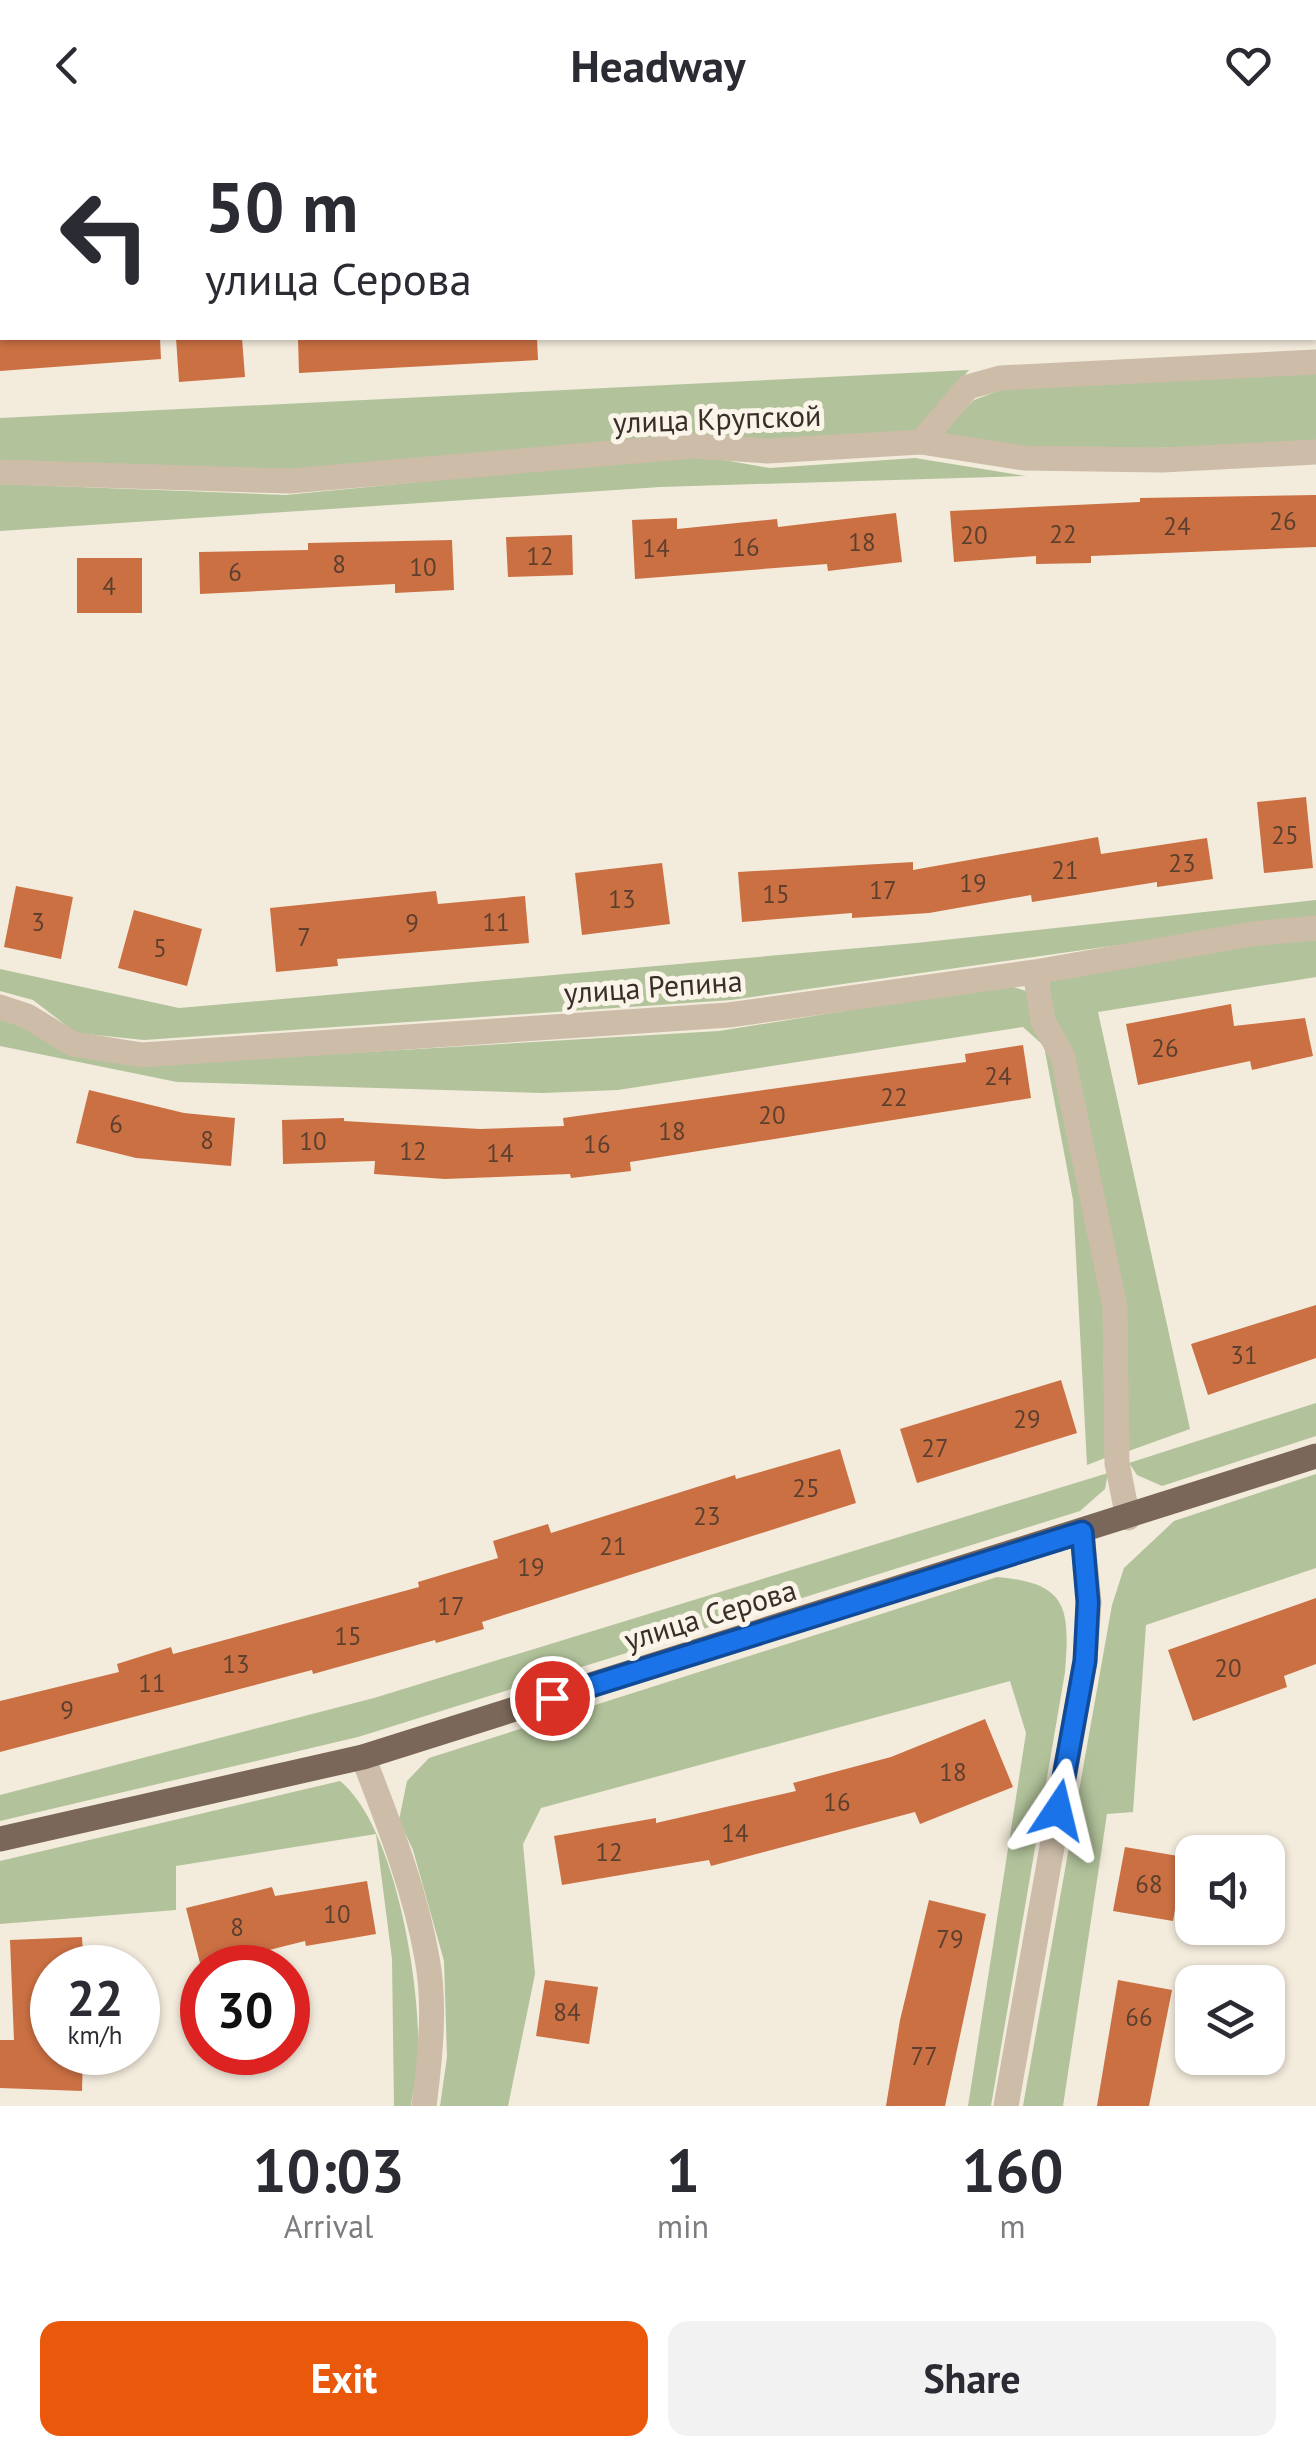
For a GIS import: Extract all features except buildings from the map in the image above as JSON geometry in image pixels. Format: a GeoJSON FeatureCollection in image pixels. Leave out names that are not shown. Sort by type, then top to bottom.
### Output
{"type":"FeatureCollection","features":[{"type":"Feature","properties":{"kind":"main road","name":"улица Серова"},"geometry":{"type":"LineString","coordinates":[[0,1839],[363,1757],[1316,1456]]}},
{"type":"Feature","properties":{"kind":"street"},"geometry":{"type":"LineString","coordinates":[[921,442],[968,387],[1000,378],[1316,362]]}},
{"type":"Feature","properties":{"kind":"street","name":"улица Крупской"},"geometry":{"type":"LineString","coordinates":[[0,472],[290,481],[693,446],[766,452],[921,442],[1024,458],[1162,460],[1316,452]]}},
{"type":"Feature","properties":{"kind":"street","name":"улица Репина"},"geometry":{"type":"LineString","coordinates":[[0,1007],[27,1016],[73,1044],[142,1055],[729,1015],[1035,972],[1252,934],[1316,928]]}},
{"type":"Feature","properties":{"kind":"street"},"geometry":{"type":"LineString","coordinates":[[1035,972],[1043,1021],[1062,1057],[1115,1307],[1118,1463],[1128,1518]]}},
{"type":"Feature","properties":{"kind":"street"},"geometry":{"type":"LineString","coordinates":[[1006,2106],[1085,1661],[1088,1602],[1082,1532]]}},
{"type":"Feature","properties":{"kind":"street"},"geometry":{"type":"LineString","coordinates":[[363,1757],[398,1848],[428,1960],[431,2050],[424,2106]]}},
{"type":"Feature","properties":{"kind":"green space"},"geometry":{"type":"Polygon","coordinates":[[[969,370],[917,432],[283,470],[0,460],[0,418],[969,370]]]}},
{"type":"Feature","properties":{"kind":"green space"},"geometry":{"type":"Polygon","coordinates":[[[1316,372],[1316,441],[1156,448],[1024,447],[938,435],[974,400],[1006,388],[1316,372]]]}},
{"type":"Feature","properties":{"kind":"green space"},"geometry":{"type":"Polygon","coordinates":[[[694,455],[770,468],[915,458],[1026,476],[660,487],[0,531],[0,484],[286,495],[694,455]]]}},
{"type":"Feature","properties":{"kind":"green space"},"geometry":{"type":"Polygon","coordinates":[[[1316,900],[1316,917],[731,1000],[144,1040],[76,1033],[33,1000],[0,991],[0,969],[179,1008],[916,943],[1316,900]]]}},
{"type":"Feature","properties":{"kind":"green space"},"geometry":{"type":"Polygon","coordinates":[[[1316,940],[1316,977],[1098,1012],[1190,1429],[1126,1452],[1123,1304],[1053,1024],[1049,979],[1257,945],[1316,940]]]}},
{"type":"Feature","properties":{"kind":"green space"},"geometry":{"type":"Polygon","coordinates":[[[1007,985],[1026,991],[1053,1060],[1103,1307],[1105,1458],[1087,1465],[1073,1200],[1044,1046],[1023,1027],[618,1090],[543,1093],[177,1082],[0,1046],[0,1017],[149,1065],[719,1031],[1007,985]]]}},
{"type":"Feature","properties":{"kind":"green space"},"geometry":{"type":"Polygon","coordinates":[[[1316,1403],[1316,1436],[1162,1486],[1137,1475],[1129,1463],[1316,1403]]]}},
{"type":"Feature","properties":{"kind":"green space"},"geometry":{"type":"Polygon","coordinates":[[[1108,1473],[1105,1489],[1080,1511],[358,1737],[0,1821],[0,1795],[374,1698],[1108,1473]]]}},
{"type":"Feature","properties":{"kind":"green space"},"geometry":{"type":"Polygon","coordinates":[[[1316,1474],[1316,1568],[1146,1625],[1133,1812],[1107,1814],[1063,2106],[1023,2106],[1112,1605],[1124,1568],[1174,1521],[1316,1474]]]}},
{"type":"Feature","properties":{"kind":"green space"},"geometry":{"type":"Polygon","coordinates":[[[997,1577],[1038,1585],[1051,1593],[1064,1615],[1066,1650],[991,2106],[968,2106],[1026,1733],[1010,1681],[541,1808],[523,1844],[535,1974],[508,2106],[440,2106],[447,2057],[444,1961],[413,1850],[399,1820],[407,1781],[429,1758],[997,1577]]]}},
{"type":"Feature","properties":{"kind":"green space"},"geometry":{"type":"Polygon","coordinates":[[[340,1781],[360,1803],[376,1834],[176,1866],[176,1910],[0,1924],[0,1861],[340,1781]]]}},
{"type":"Feature","properties":{"kind":"green space"},"geometry":{"type":"Polygon","coordinates":[[[376,1834],[402,1911],[418,2030],[411,2106],[394,2106],[392,1959],[376,1834]]]}},
{"type":"Feature","properties":{"kind":"route"},"geometry":{"type":"LineString","coordinates":[[552,1698],[1082,1532],[1088,1602],[1085,1661],[1058,1810]]}}]}
